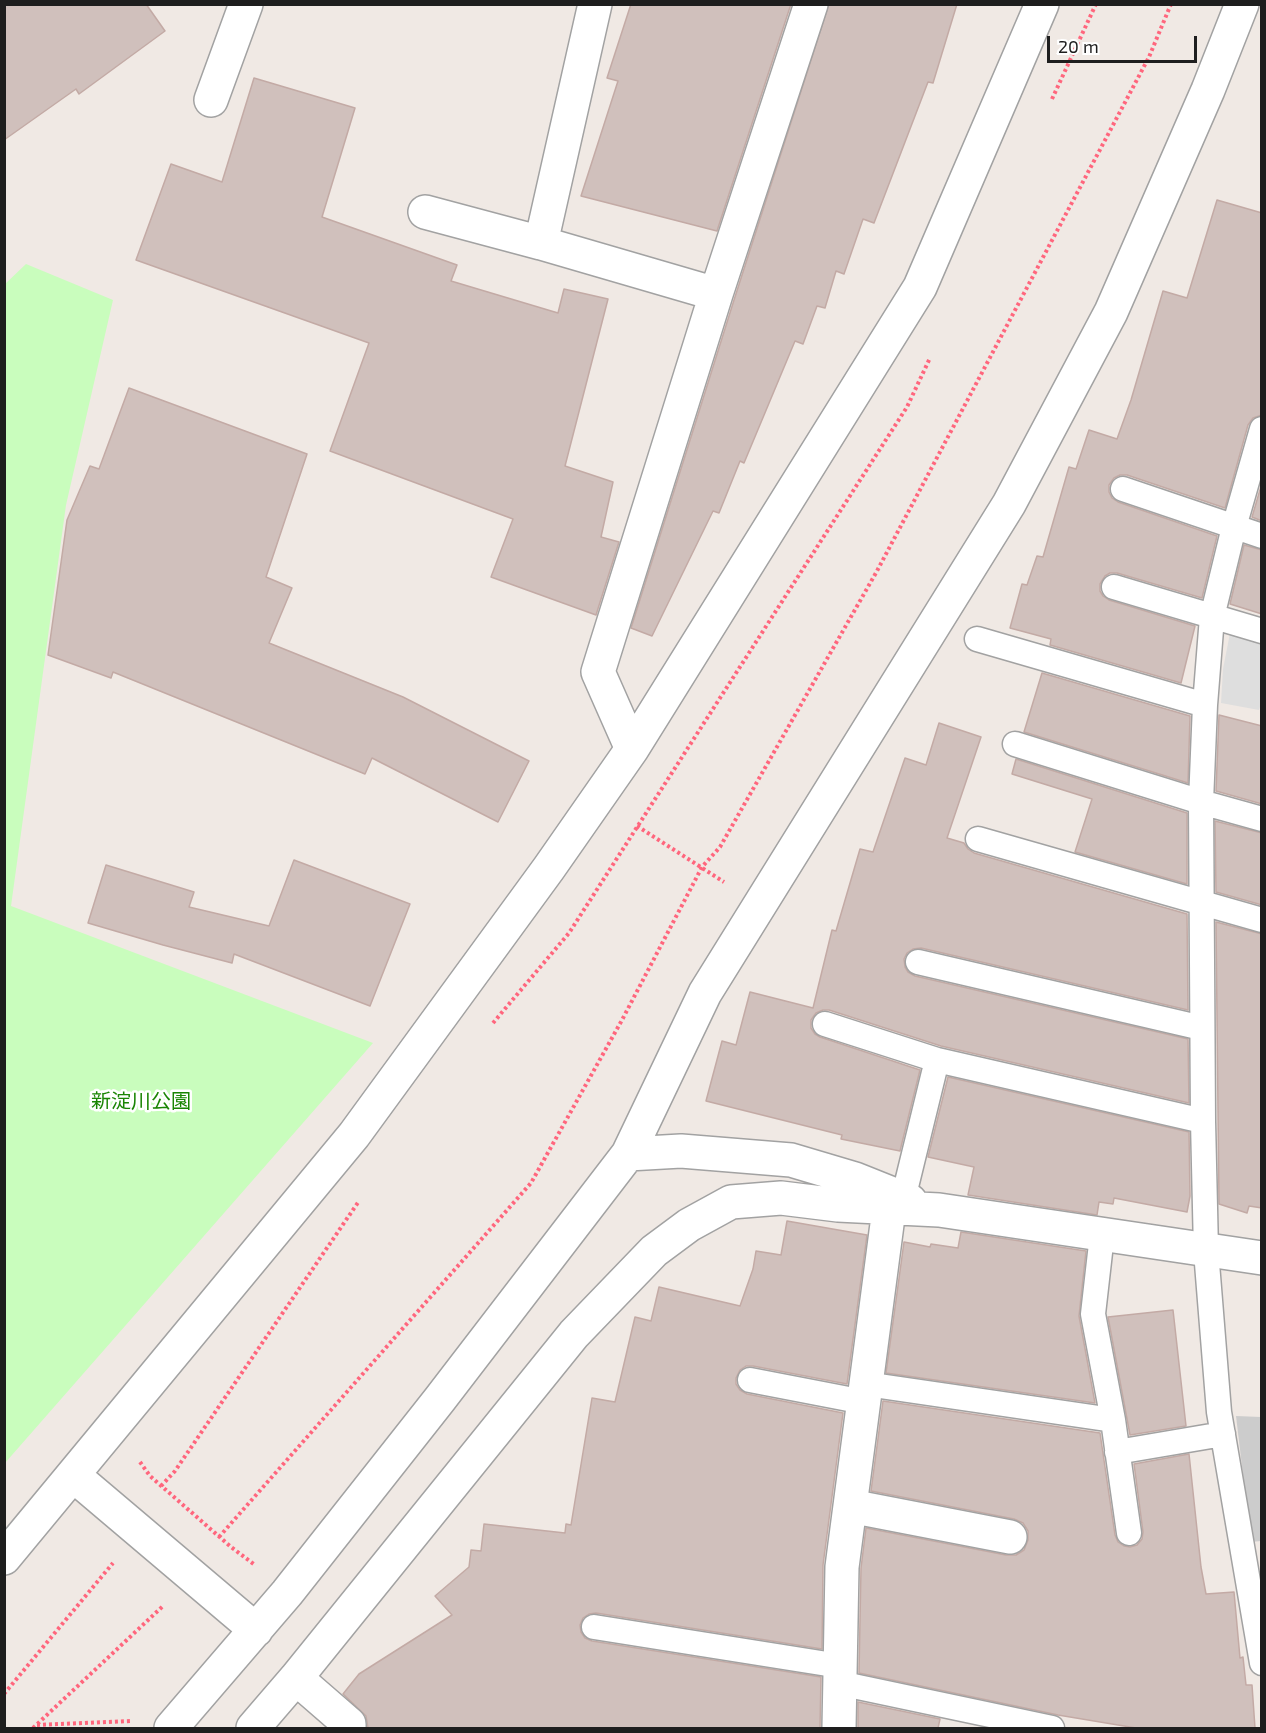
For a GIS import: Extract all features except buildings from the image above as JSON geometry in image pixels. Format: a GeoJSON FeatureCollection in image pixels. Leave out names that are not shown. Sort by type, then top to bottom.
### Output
{"type":"FeatureCollection","features":[{"type":"Feature","properties":{"kind":"street"},"geometry":{"type":"LineString","coordinates":[[211,100],[246,4]]}},
{"type":"Feature","properties":{"kind":"street"},"geometry":{"type":"LineString","coordinates":[[541,243],[595,4]]}},
{"type":"Feature","properties":{"kind":"street"},"geometry":{"type":"LineString","coordinates":[[632,749],[598,672],[716,294],[811,4]]}},
{"type":"Feature","properties":{"kind":"street"},"geometry":{"type":"LineString","coordinates":[[4,1558],[354,1135],[549,868],[632,749],[920,287],[1042,4]]}},
{"type":"Feature","properties":{"kind":"street"},"geometry":{"type":"LineString","coordinates":[[175,1723],[256,1630],[447,1390],[628,1154],[705,993],[1020,484],[1111,312],[1208,90],[1242,4]]}},
{"type":"Feature","properties":{"kind":"street"},"geometry":{"type":"LineString","coordinates":[[425,212],[716,294]]}},
{"type":"Feature","properties":{"kind":"street"},"geometry":{"type":"LineString","coordinates":[[628,1154],[681,1151],[791,1160],[855,1179],[896,1204]]}},
{"type":"Feature","properties":{"kind":"street"},"geometry":{"type":"LineString","coordinates":[[253,1728],[574,1334],[654,1251],[688,1225],[731,1202],[781,1198],[896,1204],[1262,1258]]}},
{"type":"Feature","properties":{"kind":"street"},"geometry":{"type":"LineString","coordinates":[[839,1728],[843,1567],[865,1393],[896,1204]]}},
{"type":"Feature","properties":{"kind":"street"},"geometry":{"type":"LineString","coordinates":[[73,1475],[256,1630]]}},
{"type":"Feature","properties":{"kind":"street"},"geometry":{"type":"LineString","coordinates":[[850,1506],[1010,1537]]}},
{"type":"Feature","properties":{"kind":"street"},"geometry":{"type":"LineString","coordinates":[[296,1678],[349,1724],[349,1728]]}},
{"type":"Feature","properties":{"kind":"lane"},"geometry":{"type":"LineString","coordinates":[[1262,429],[1212,617],[1201,802],[1206,1251],[1219,1412],[1262,1663]]}},
{"type":"Feature","properties":{"kind":"lane"},"geometry":{"type":"LineString","coordinates":[[1124,489],[1262,536]]}},
{"type":"Feature","properties":{"kind":"lane"},"geometry":{"type":"LineString","coordinates":[[1114,587],[1262,631]]}},
{"type":"Feature","properties":{"kind":"lane"},"geometry":{"type":"LineString","coordinates":[[977,639],[1205,705]]}},
{"type":"Feature","properties":{"kind":"lane"},"geometry":{"type":"LineString","coordinates":[[1015,744],[1262,819]]}},
{"type":"Feature","properties":{"kind":"lane"},"geometry":{"type":"LineString","coordinates":[[978,839],[1262,920]]}},
{"type":"Feature","properties":{"kind":"lane"},"geometry":{"type":"LineString","coordinates":[[918,962],[1202,1028]]}},
{"type":"Feature","properties":{"kind":"lane"},"geometry":{"type":"LineString","coordinates":[[825,1024],[937,1060],[1203,1120]]}},
{"type":"Feature","properties":{"kind":"lane"},"geometry":{"type":"LineString","coordinates":[[896,1204],[937,1060]]}},
{"type":"Feature","properties":{"kind":"lane"},"geometry":{"type":"LineString","coordinates":[[1102,1235],[1093,1314],[1113,1420],[1129,1533]]}},
{"type":"Feature","properties":{"kind":"lane"},"geometry":{"type":"LineString","coordinates":[[750,1380],[1113,1420]]}},
{"type":"Feature","properties":{"kind":"lane"},"geometry":{"type":"LineString","coordinates":[[1117,1452],[1223,1434]]}},
{"type":"Feature","properties":{"kind":"lane"},"geometry":{"type":"LineString","coordinates":[[594,1628],[840,1674],[1052,1728]]}},
{"type":"Feature","properties":{"kind":"path"},"geometry":{"type":"LineString","coordinates":[[219,1537],[531,1183],[622,1020],[702,867],[720,847],[877,571],[1149,57],[1171,4]]}},
{"type":"Feature","properties":{"kind":"path"},"geometry":{"type":"LineString","coordinates":[[630,822],[731,887]]}},
{"type":"Feature","properties":{"kind":"path"},"geometry":{"type":"LineString","coordinates":[[139,1460],[150,1476],[219,1537],[257,1566]]}},
{"type":"Feature","properties":{"kind":"path"},"geometry":{"type":"LineString","coordinates":[[4,1694],[115,1561]]}},
{"type":"Feature","properties":{"kind":"path"},"geometry":{"type":"LineString","coordinates":[[34,1727],[159,1611],[169,1599]]}},
{"type":"Feature","properties":{"kind":"path"},"geometry":{"type":"LineString","coordinates":[[34,1727],[175,1723]]}},
{"type":"Feature","properties":{"kind":"shaded area"},"geometry":{"type":"Polygon","coordinates":[[[1231,628],[1261,636],[1262,701],[1259,710],[1221,703],[1223,669],[1231,628]]]}},
{"type":"Feature","properties":{"kind":"shaded area"},"geometry":{"type":"Polygon","coordinates":[[[1236,1416],[1261,1417],[1261,1541],[1251,1542],[1236,1416]]]}},
{"type":"Feature","properties":{"kind":"green space","name":"新淀川公園"},"geometry":{"type":"Polygon","coordinates":[[[26,264],[113,300],[66,505],[11,906],[373,1043],[5,1463],[4,285],[26,264]]]}}]}
